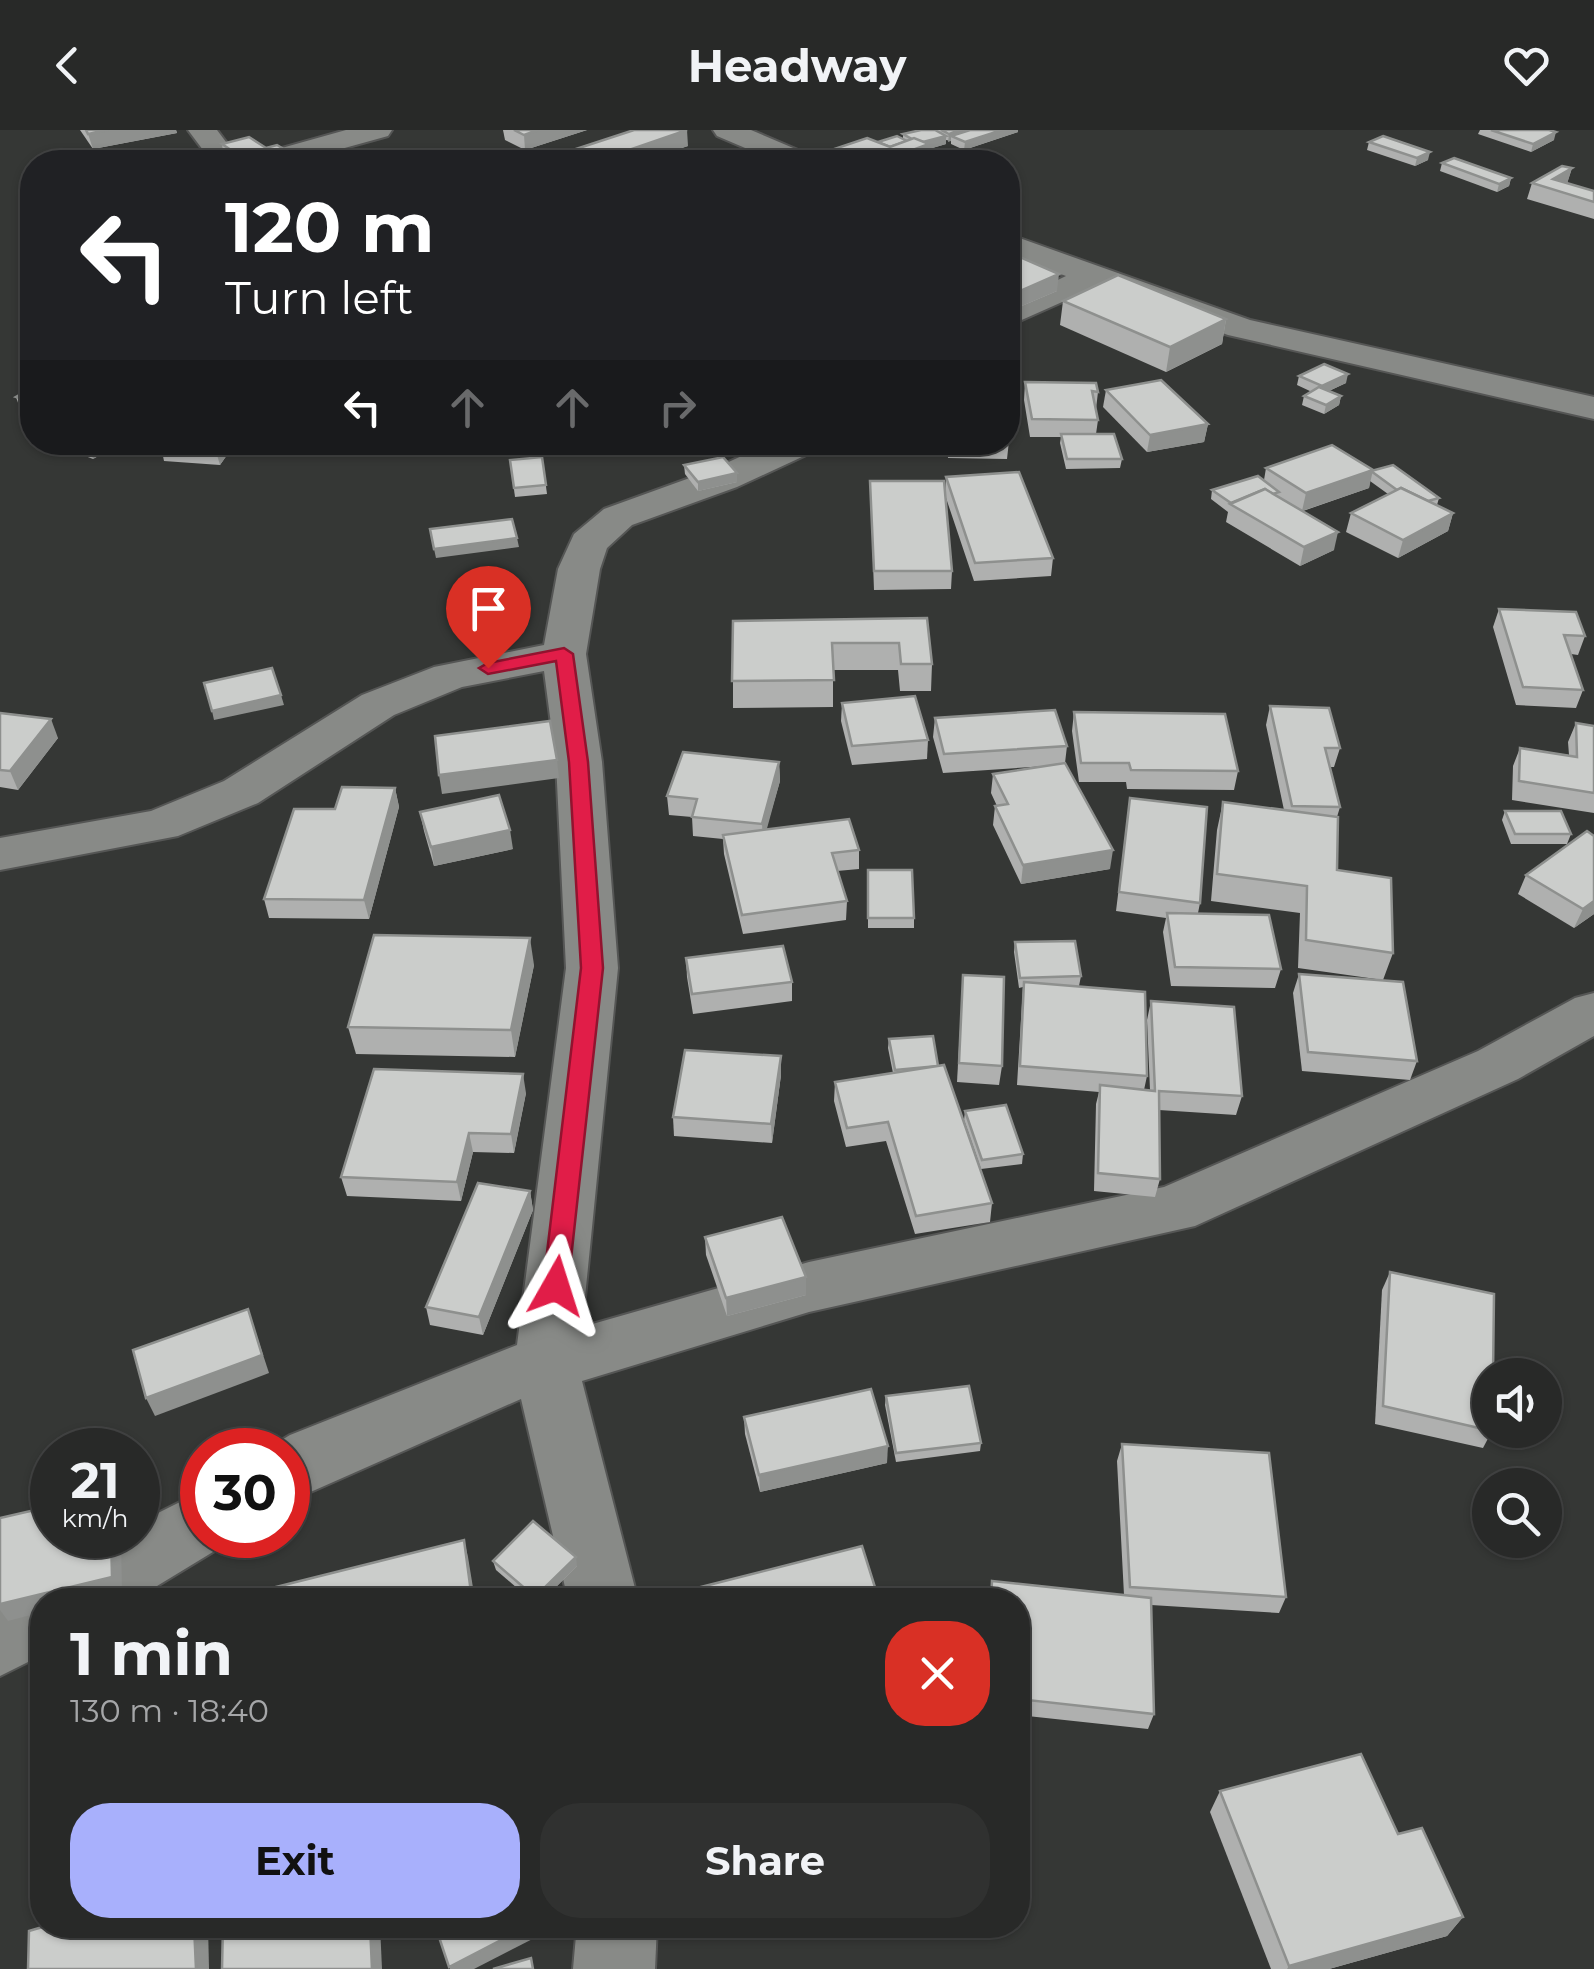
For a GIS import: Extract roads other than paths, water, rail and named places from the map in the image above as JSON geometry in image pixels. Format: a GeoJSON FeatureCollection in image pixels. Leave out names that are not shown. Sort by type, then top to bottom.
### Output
{"type":"FeatureCollection","features":[{"type":"Feature","properties":{"kind":"street"},"geometry":{"type":"LineString","coordinates":[[202,130],[217,150]]}},
{"type":"Feature","properties":{"kind":"street"},"geometry":{"type":"LineString","coordinates":[[306,150],[378,130]]}},
{"type":"Feature","properties":{"kind":"street"},"geometry":{"type":"LineString","coordinates":[[727,130],[774,150]]}},
{"type":"Feature","properties":{"kind":"street"},"geometry":{"type":"LineString","coordinates":[[1020,249],[1240,328],[1594,408]]}},
{"type":"Feature","properties":{"kind":"street"},"geometry":{"type":"LineString","coordinates":[[1020,310],[1092,277]]}},
{"type":"Feature","properties":{"kind":"street"},"geometry":{"type":"LineString","coordinates":[[600,1588],[546,1366],[592,968],[579,762],[564,654],[579,569],[588,544],[618,517],[774,455]]}},
{"type":"Feature","properties":{"kind":"street"},"geometry":{"type":"LineString","coordinates":[[0,854],[160,825],[240,792],[378,705],[450,676],[564,654]]}},
{"type":"Feature","properties":{"kind":"street"},"geometry":{"type":"LineString","coordinates":[[310,1458],[503,1377],[809,1287],[1174,1209],[1498,1065],[1594,1012]]}},
{"type":"Feature","properties":{"kind":"street"},"geometry":{"type":"LineString","coordinates":[[90,1588],[180,1535]]}},
{"type":"Feature","properties":{"kind":"street"},"geometry":{"type":"LineString","coordinates":[[0,1641],[30,1623]]}},
{"type":"Feature","properties":{"kind":"street"},"geometry":{"type":"LineString","coordinates":[[614,1969],[616,1938]]}}]}
